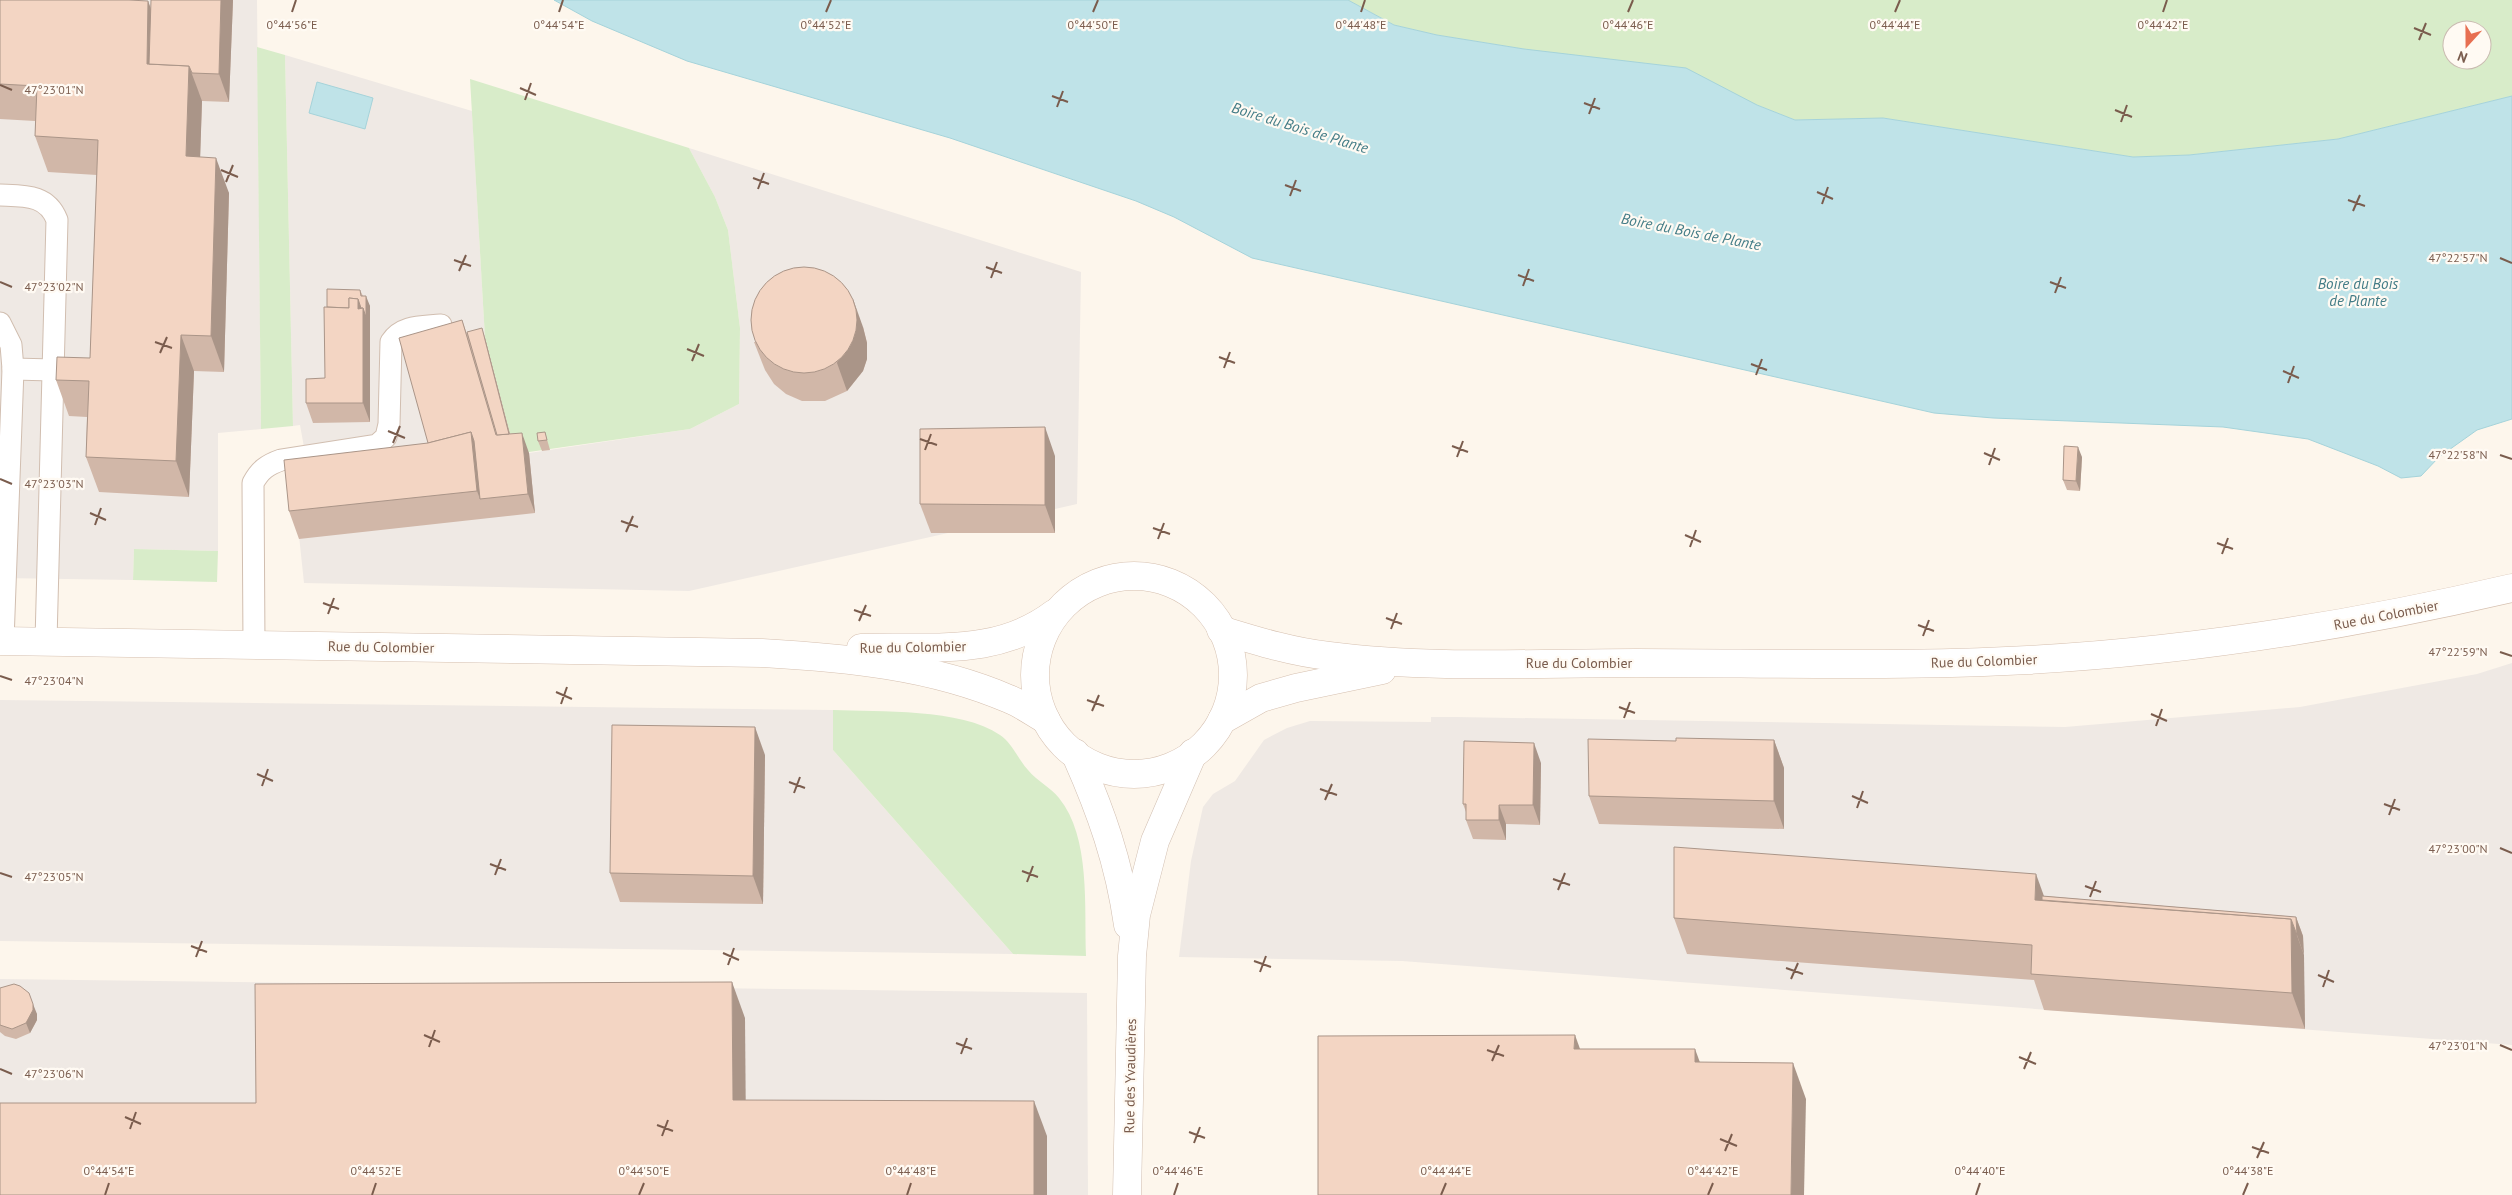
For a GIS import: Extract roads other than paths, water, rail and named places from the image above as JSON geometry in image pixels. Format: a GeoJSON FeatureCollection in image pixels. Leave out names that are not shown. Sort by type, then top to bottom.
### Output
{"type":"FeatureCollection","features":[{"type":"Feature","properties":{"kind":"main road","name":"Rue du Colombier"},"geometry":{"type":"LineString","coordinates":[[762,653],[902,646],[984,645],[1014,638],[1044,622],[1079,592],[1106,579],[1135,576],[1164,580],[1191,594],[1212,614],[1227,640],[1232,667],[1231,695],[1222,720]]}},
{"type":"Feature","properties":{"kind":"main road","name":"Rue du Colombier"},"geometry":{"type":"LineString","coordinates":[[1221,630],[1265,644],[1326,656],[1368,660],[1450,663],[1932,663],[2037,660],[2180,648],[2261,637],[2346,623],[2512,588]]}},
{"type":"Feature","properties":{"kind":"main road"},"geometry":{"type":"LineString","coordinates":[[1056,612],[1042,638],[1035,666],[1036,694],[1046,720],[1062,742],[1083,760],[1108,770],[1136,774],[1162,770],[1186,759],[1207,742],[1222,720]]}},
{"type":"Feature","properties":{"kind":"main road","name":"Rue du Colombier"},"geometry":{"type":"LineString","coordinates":[[1,641],[762,653],[848,659],[887,664],[934,674],[1010,699],[1046,720]]}},
{"type":"Feature","properties":{"kind":"main road","name":"Rue du Colombier"},"geometry":{"type":"LineString","coordinates":[[1222,720],[1261,698],[1296,688],[1386,669],[1450,663]]}},
{"type":"Feature","properties":{"kind":"main road","name":"Rue des Yvaudières"},"geometry":{"type":"LineString","coordinates":[[1075,753],[1102,814],[1114,854],[1122,887],[1132,956]]}},
{"type":"Feature","properties":{"kind":"main road","name":"Rue des Yvaudières"},"geometry":{"type":"LineString","coordinates":[[1128,1195],[1132,956],[1136,914],[1156,841],[1193,753]]}},
{"type":"Feature","properties":{"kind":"lane"},"geometry":{"type":"LineString","coordinates":[[0,195],[32,196],[44,201],[53,210],[57,220],[46,641]]}},
{"type":"Feature","properties":{"kind":"lane"},"geometry":{"type":"LineString","coordinates":[[0,323],[11,345],[13,369],[1,641]]}},
{"type":"Feature","properties":{"kind":"lane"},"geometry":{"type":"LineString","coordinates":[[254,645],[253,483],[259,472],[269,464],[280,460],[377,446],[386,437],[388,424],[391,342],[397,333],[409,328],[441,326]]}},
{"type":"Feature","properties":{"kind":"lane"},"geometry":{"type":"LineString","coordinates":[[13,369],[53,370]]}},
{"type":"Feature","properties":{"kind":"water","name":"Boire du Bois de Plante"},"geometry":{"type":"Polygon","coordinates":[[[554,0],[1348,0],[1394,25],[1437,35],[1524,49],[1686,68],[1757,105],[1795,120],[1883,118],[2133,157],[2189,155],[2338,139],[2512,96],[2512,419],[2477,430],[2439,457],[2421,476],[2401,478],[2378,466],[2308,439],[2223,427],[1993,418],[1934,413],[1252,258],[1174,217],[1136,201],[950,138],[687,61],[592,21],[554,0]]]}},
{"type":"Feature","properties":{"kind":"water"},"geometry":{"type":"Polygon","coordinates":[[[317,82],[373,98],[365,129],[309,113],[317,82]]]}}]}
